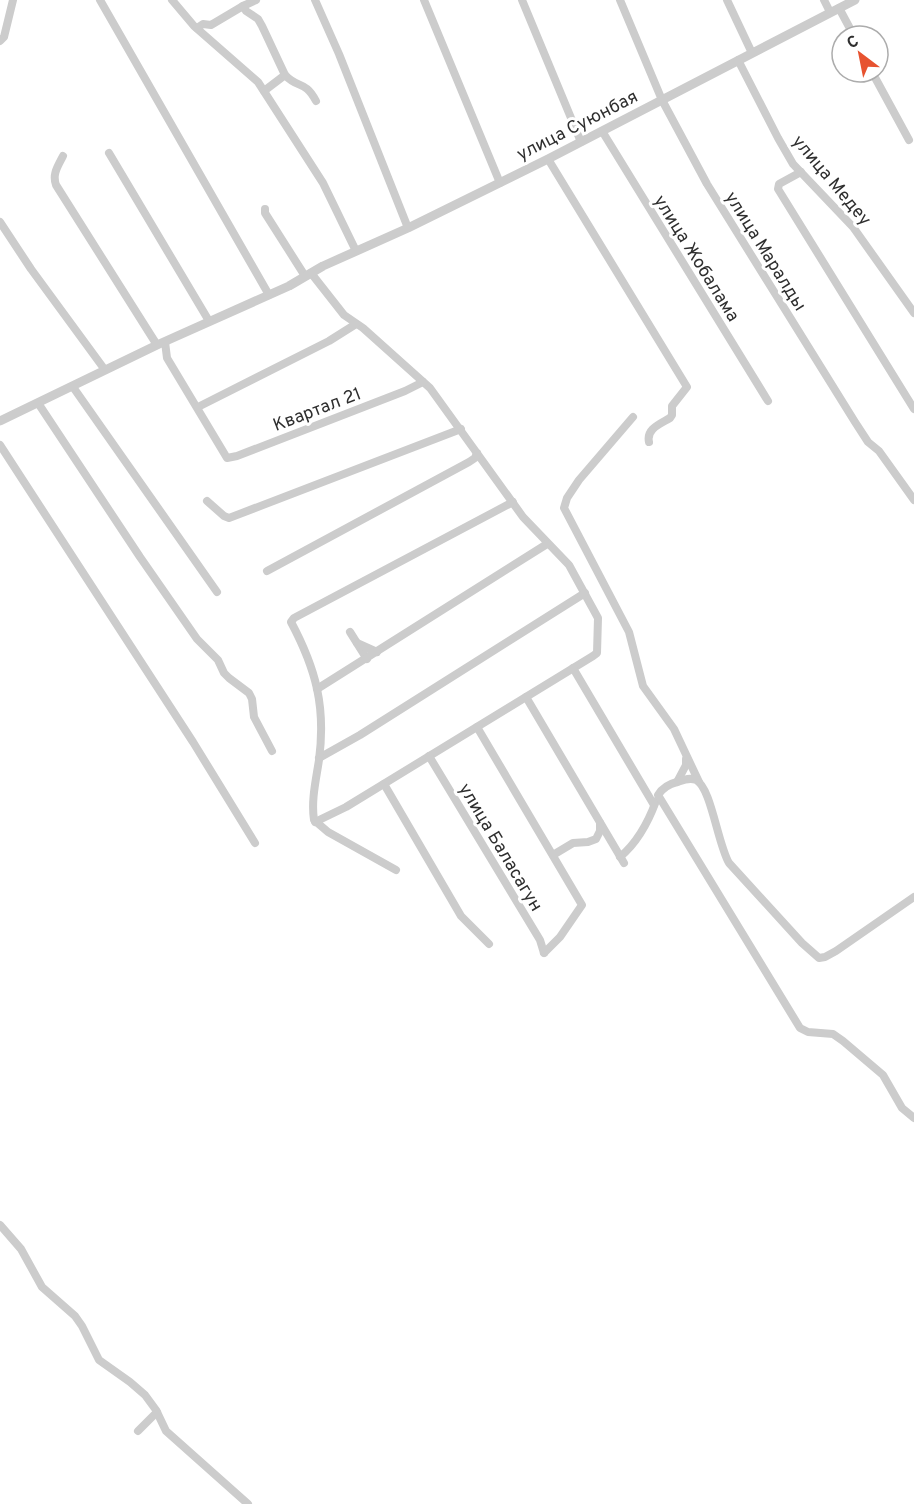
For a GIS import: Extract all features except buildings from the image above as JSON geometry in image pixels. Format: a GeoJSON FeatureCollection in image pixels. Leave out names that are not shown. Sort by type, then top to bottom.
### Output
{"type":"FeatureCollection","features":[{"type":"Feature","properties":{"kind":"street"},"geometry":{"type":"LineString","coordinates":[[0,41],[4,37],[13,0]]}},
{"type":"Feature","properties":{"kind":"street"},"geometry":{"type":"LineString","coordinates":[[100,0],[269,295]]}},
{"type":"Feature","properties":{"kind":"street"},"geometry":{"type":"LineString","coordinates":[[172,0],[197,28],[258,82],[323,183],[356,251]]}},
{"type":"Feature","properties":{"kind":"street"},"geometry":{"type":"LineString","coordinates":[[197,28],[203,24],[216,22],[256,0]]}},
{"type":"Feature","properties":{"kind":"street"},"geometry":{"type":"LineString","coordinates":[[315,0],[339,54],[408,228]]}},
{"type":"Feature","properties":{"kind":"street"},"geometry":{"type":"LineString","coordinates":[[424,0],[500,183]]}},
{"type":"Feature","properties":{"kind":"street"},"geometry":{"type":"LineString","coordinates":[[522,0],[581,142]]}},
{"type":"Feature","properties":{"kind":"street","name":"улица Маралды"},"geometry":{"type":"LineString","coordinates":[[620,0],[662,100],[707,184],[843,405],[868,442],[879,452],[914,500]]}},
{"type":"Feature","properties":{"kind":"street"},"geometry":{"type":"LineString","coordinates":[[727,0],[752,53]]}},
{"type":"Feature","properties":{"kind":"street"},"geometry":{"type":"LineString","coordinates":[[824,0],[845,24]]}},
{"type":"Feature","properties":{"kind":"street","name":"улица Суюнбая"},"geometry":{"type":"LineString","coordinates":[[105,370],[269,295],[308,274],[500,183],[855,0]]}},
{"type":"Feature","properties":{"kind":"street"},"geometry":{"type":"LineString","coordinates":[[243,6],[246,11],[258,19],[285,75],[295,83],[307,87],[316,100]]}},
{"type":"Feature","properties":{"kind":"street","name":"улица Медеу"},"geometry":{"type":"LineString","coordinates":[[738,60],[777,138],[793,164],[853,227],[914,313]]}},
{"type":"Feature","properties":{"kind":"street"},"geometry":{"type":"LineString","coordinates":[[264,91],[285,75]]}},
{"type":"Feature","properties":{"kind":"street"},"geometry":{"type":"LineString","coordinates":[[879,84],[909,140]]}},
{"type":"Feature","properties":{"kind":"street","name":"улица Жобалама"},"geometry":{"type":"LineString","coordinates":[[602,131],[768,401]]}},
{"type":"Feature","properties":{"kind":"street"},"geometry":{"type":"LineString","coordinates":[[109,153],[209,321]]}},
{"type":"Feature","properties":{"kind":"street"},"geometry":{"type":"LineString","coordinates":[[63,156],[55,172],[56,185],[161,344],[167,358],[198,407],[329,341],[356,324]]}},
{"type":"Feature","properties":{"kind":"street"},"geometry":{"type":"LineString","coordinates":[[548,159],[687,387],[672,406],[670,418],[650,432],[649,442]]}},
{"type":"Feature","properties":{"kind":"street"},"geometry":{"type":"LineString","coordinates":[[801,172],[779,184],[778,189],[914,409]]}},
{"type":"Feature","properties":{"kind":"street"},"geometry":{"type":"LineString","coordinates":[[265,209],[265,213],[308,274],[344,315],[435,394],[513,502],[547,544],[569,565],[598,618],[597,653],[346,807],[315,822]]}},
{"type":"Feature","properties":{"kind":"street"},"geometry":{"type":"LineString","coordinates":[[0,222],[31,269],[105,370],[0,422]]}},
{"type":"Feature","properties":{"kind":"street"},"geometry":{"type":"LineString","coordinates":[[906,301],[914,296]]}},
{"type":"Feature","properties":{"kind":"street","name":"Квартал 21"},"geometry":{"type":"LineString","coordinates":[[198,407],[227,458],[405,391],[423,382]]}},
{"type":"Feature","properties":{"kind":"street"},"geometry":{"type":"LineString","coordinates":[[73,387],[217,592]]}},
{"type":"Feature","properties":{"kind":"street"},"geometry":{"type":"LineString","coordinates":[[38,403],[197,639],[218,660],[229,678],[249,693],[254,717],[272,751]]}},
{"type":"Feature","properties":{"kind":"street"},"geometry":{"type":"LineString","coordinates":[[633,417],[579,480],[567,498],[564,508],[629,632],[643,686],[674,729],[708,800],[721,847],[729,863],[814,956],[825,957],[836,951],[914,897]]}},
{"type":"Feature","properties":{"kind":"street"},"geometry":{"type":"LineString","coordinates":[[207,501],[229,518],[461,429]]}},
{"type":"Feature","properties":{"kind":"street"},"geometry":{"type":"LineString","coordinates":[[0,445],[193,742],[255,843]]}},
{"type":"Feature","properties":{"kind":"street"},"geometry":{"type":"LineString","coordinates":[[267,571],[469,462],[475,458],[477,453]]}},
{"type":"Feature","properties":{"kind":"street"},"geometry":{"type":"LineString","coordinates":[[396,870],[358,851],[315,822],[313,798],[322,718],[317,689],[307,656],[291,622],[513,502]]}},
{"type":"Feature","properties":{"kind":"street"},"geometry":{"type":"LineString","coordinates":[[317,689],[547,544]]}},
{"type":"Feature","properties":{"kind":"street"},"geometry":{"type":"LineString","coordinates":[[319,758],[360,735],[585,594]]}},
{"type":"Feature","properties":{"kind":"street"},"geometry":{"type":"LineString","coordinates":[[350,632],[367,659]]}},
{"type":"Feature","properties":{"kind":"street"},"geometry":{"type":"LineString","coordinates":[[356,642],[377,652]]}},
{"type":"Feature","properties":{"kind":"street"},"geometry":{"type":"LineString","coordinates":[[573,668],[654,805]]}},
{"type":"Feature","properties":{"kind":"street"},"geometry":{"type":"LineString","coordinates":[[525,697],[622,860],[640,835],[658,795],[667,786],[677,782],[691,778],[699,782]]}},
{"type":"Feature","properties":{"kind":"street"},"geometry":{"type":"LineString","coordinates":[[477,727],[553,855],[573,843],[596,839],[600,831],[600,824]]}},
{"type":"Feature","properties":{"kind":"street","name":"улица Баласагун"},"geometry":{"type":"LineString","coordinates":[[429,756],[540,940],[544,953],[560,937],[582,905],[553,855]]}},
{"type":"Feature","properties":{"kind":"street"},"geometry":{"type":"LineString","coordinates":[[677,782],[686,765],[686,757]]}},
{"type":"Feature","properties":{"kind":"street"},"geometry":{"type":"LineString","coordinates":[[384,784],[461,916],[489,944]]}},
{"type":"Feature","properties":{"kind":"street"},"geometry":{"type":"LineString","coordinates":[[658,795],[800,1028],[808,1032],[833,1034],[843,1041],[883,1075],[902,1108],[914,1118]]}},
{"type":"Feature","properties":{"kind":"street"},"geometry":{"type":"LineString","coordinates":[[0,1225],[21,1249],[42,1287],[75,1316],[99,1360],[137,1388],[151,1402],[166,1431],[248,1504]]}},
{"type":"Feature","properties":{"kind":"street"},"geometry":{"type":"LineString","coordinates":[[138,1431],[157,1412]]}}]}
